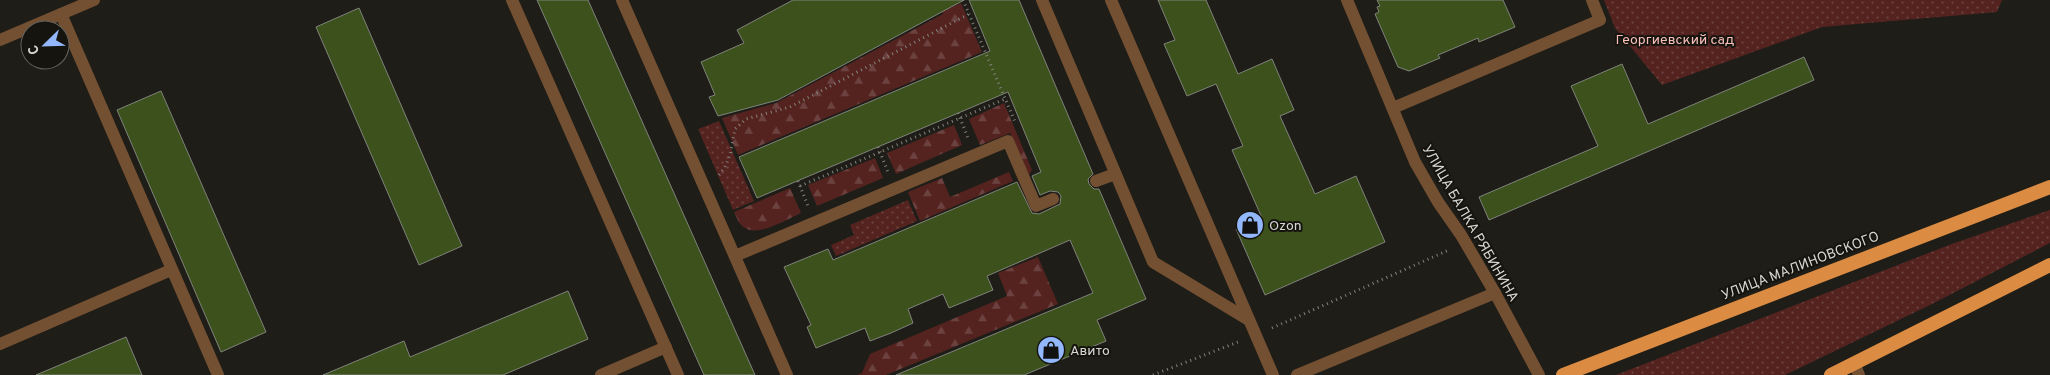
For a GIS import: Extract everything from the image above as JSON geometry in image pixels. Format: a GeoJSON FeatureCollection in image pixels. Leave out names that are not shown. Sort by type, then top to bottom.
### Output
{"type":"FeatureCollection","features":[{"type":"Feature","properties":{"kind":"highway","name":"УЛИЦА МАЛИНОВСКОГО"},"geometry":{"type":"LineString","coordinates":[[1563,375],[2050,187]]}},
{"type":"Feature","properties":{"kind":"highway"},"geometry":{"type":"LineString","coordinates":[[1831,375],[1857,369],[2050,266]]}},
{"type":"Feature","properties":{"kind":"street"},"geometry":{"type":"LineString","coordinates":[[0,40],[94,0]]}},
{"type":"Feature","properties":{"kind":"street"},"geometry":{"type":"LineString","coordinates":[[512,0],[678,375]]}},
{"type":"Feature","properties":{"kind":"street"},"geometry":{"type":"LineString","coordinates":[[622,0],[787,375]]}},
{"type":"Feature","properties":{"kind":"street"},"geometry":{"type":"LineString","coordinates":[[1042,0],[1153,262],[1249,320]]}},
{"type":"Feature","properties":{"kind":"street"},"geometry":{"type":"LineString","coordinates":[[1111,0],[1273,375]]}},
{"type":"Feature","properties":{"kind":"street","name":"УЛИЦА БАЛКА РЯБИНИНА"},"geometry":{"type":"LineString","coordinates":[[1347,0],[1415,162],[1495,293],[1539,375]]}},
{"type":"Feature","properties":{"kind":"street"},"geometry":{"type":"LineString","coordinates":[[1392,108],[1600,20],[1592,0]]}},
{"type":"Feature","properties":{"kind":"street"},"geometry":{"type":"LineString","coordinates":[[61,14],[218,375]]}},
{"type":"Feature","properties":{"kind":"street"},"geometry":{"type":"LineString","coordinates":[[735,256],[1008,141],[1036,206],[1053,199]]}},
{"type":"Feature","properties":{"kind":"street"},"geometry":{"type":"LineString","coordinates":[[1096,181],[1115,174]]}},
{"type":"Feature","properties":{"kind":"street"},"geometry":{"type":"LineString","coordinates":[[0,344],[171,270]]}},
{"type":"Feature","properties":{"kind":"street"},"geometry":{"type":"LineString","coordinates":[[1296,375],[1495,293]]}},
{"type":"Feature","properties":{"kind":"street"},"geometry":{"type":"LineString","coordinates":[[601,375],[666,347]]}},
{"type":"Feature","properties":{"kind":"path"},"geometry":{"type":"LineString","coordinates":[[963,0],[1017,126]]}},
{"type":"Feature","properties":{"kind":"path"},"geometry":{"type":"LineString","coordinates":[[715,180],[725,167],[730,155],[735,128],[746,119],[790,107],[969,14]]}},
{"type":"Feature","properties":{"kind":"path"},"geometry":{"type":"LineString","coordinates":[[800,186],[1005,99]]}},
{"type":"Feature","properties":{"kind":"path"},"geometry":{"type":"LineString","coordinates":[[958,113],[976,155]]}},
{"type":"Feature","properties":{"kind":"path"},"geometry":{"type":"LineString","coordinates":[[878,147],[896,189]]}},
{"type":"Feature","properties":{"kind":"path"},"geometry":{"type":"LineString","coordinates":[[798,181],[816,223]]}},
{"type":"Feature","properties":{"kind":"path"},"geometry":{"type":"LineString","coordinates":[[1153,375],[1255,336],[1465,243]]}},
{"type":"Feature","properties":{"kind":"green space","name":"Георгиевский сад"},"geometry":{"type":"Polygon","coordinates":[[[1604,0],[2002,0],[1997,12],[1822,27],[1662,85],[1615,28],[1604,0]]]}},
{"type":"Feature","properties":{"kind":"green space"},"geometry":{"type":"Polygon","coordinates":[[[961,3],[982,52],[738,155],[722,118],[776,103],[943,14],[942,11],[961,3]]]}},
{"type":"Feature","properties":{"kind":"green space"},"geometry":{"type":"Polygon","coordinates":[[[1004,103],[1032,170],[1028,176],[1010,133],[980,145],[969,119],[1004,103]]]}},
{"type":"Feature","properties":{"kind":"green space"},"geometry":{"type":"Polygon","coordinates":[[[719,121],[754,201],[733,210],[698,129],[719,121]]]}},
{"type":"Feature","properties":{"kind":"green space"},"geometry":{"type":"Polygon","coordinates":[[[954,125],[962,145],[896,174],[887,153],[954,125]]]}},
{"type":"Feature","properties":{"kind":"green space"},"geometry":{"type":"Polygon","coordinates":[[[875,158],[883,178],[817,206],[808,185],[875,158]]]}},
{"type":"Feature","properties":{"kind":"green space"},"geometry":{"type":"Polygon","coordinates":[[[1009,172],[1013,181],[920,221],[908,192],[942,178],[950,197],[1009,172]]]}},
{"type":"Feature","properties":{"kind":"green space"},"geometry":{"type":"Polygon","coordinates":[[[790,188],[801,213],[765,229],[751,230],[743,227],[734,212],[790,188]]]}},
{"type":"Feature","properties":{"kind":"green space"},"geometry":{"type":"Polygon","coordinates":[[[908,200],[917,221],[836,256],[831,245],[854,235],[850,225],[908,200]]]}},
{"type":"Feature","properties":{"kind":"green space"},"geometry":{"type":"Polygon","coordinates":[[[2050,210],[2050,243],[1932,304],[1785,375],[1616,375],[1949,245],[2050,210]]]}},
{"type":"Feature","properties":{"kind":"green space"},"geometry":{"type":"Polygon","coordinates":[[[1038,257],[1058,304],[886,375],[857,375],[862,373],[870,354],[1007,296],[998,273],[1038,257]]]}},
{"type":"Feature","properties":{"kind":"building"},"geometry":{"type":"Polygon","coordinates":[[[537,0],[588,0],[755,375],[704,375],[537,0]]]}},
{"type":"Feature","properties":{"kind":"building"},"geometry":{"type":"Polygon","coordinates":[[[793,0],[964,0],[778,100],[718,116],[709,97],[715,95],[701,62],[744,43],[737,30],[793,0]]]}},
{"type":"Feature","properties":{"kind":"building"},"geometry":{"type":"Polygon","coordinates":[[[969,0],[1019,0],[1093,174],[1088,179],[1089,184],[1094,189],[1099,189],[1146,299],[1097,320],[1106,341],[1024,375],[896,375],[1093,293],[1070,240],[987,276],[993,290],[949,308],[943,294],[908,309],[913,323],[870,341],[865,328],[816,348],[807,327],[811,325],[784,267],[828,249],[833,260],[1017,182],[1032,213],[1039,214],[1060,204],[1061,196],[1058,192],[1050,191],[1040,195],[1032,176],[1041,172],[1008,92],[757,198],[739,157],[990,51],[969,0]]]}},
{"type":"Feature","properties":{"kind":"building"},"geometry":{"type":"Polygon","coordinates":[[[1158,0],[1206,0],[1238,74],[1272,59],[1294,110],[1280,116],[1315,194],[1356,176],[1385,242],[1265,295],[1236,229],[1262,218],[1232,150],[1243,146],[1216,84],[1187,96],[1164,44],[1175,40],[1158,0]]]}},
{"type":"Feature","properties":{"kind":"building"},"geometry":{"type":"Polygon","coordinates":[[[1377,0],[1503,0],[1515,27],[1479,42],[1478,38],[1438,55],[1440,58],[1409,71],[1398,67],[1375,14],[1379,12],[1377,7],[1380,6],[1377,0]]]}},
{"type":"Feature","properties":{"kind":"building"},"geometry":{"type":"Polygon","coordinates":[[[359,8],[462,246],[419,265],[316,27],[359,8]]]}},
{"type":"Feature","properties":{"kind":"building"},"geometry":{"type":"Polygon","coordinates":[[[1804,57],[1814,80],[1489,220],[1479,197],[1598,146],[1571,86],[1622,64],[1648,124],[1804,57]]]}},
{"type":"Feature","properties":{"kind":"building"},"geometry":{"type":"Polygon","coordinates":[[[161,91],[266,332],[221,352],[117,110],[161,91]]]}},
{"type":"Feature","properties":{"kind":"building"},"geometry":{"type":"Polygon","coordinates":[[[568,291],[588,339],[503,375],[323,375],[404,341],[410,357],[568,291]]]}},
{"type":"Feature","properties":{"kind":"building"},"geometry":{"type":"Polygon","coordinates":[[[126,337],[142,375],[36,375],[126,337]]]}},
{"type":"Feature","properties":{"kind":"place","name":"Ozon"},"geometry":{"type":"Point","coordinates":[1250,225]}},
{"type":"Feature","properties":{"kind":"place","name":"Авито"},"geometry":{"type":"Point","coordinates":[1051,350]}}]}
